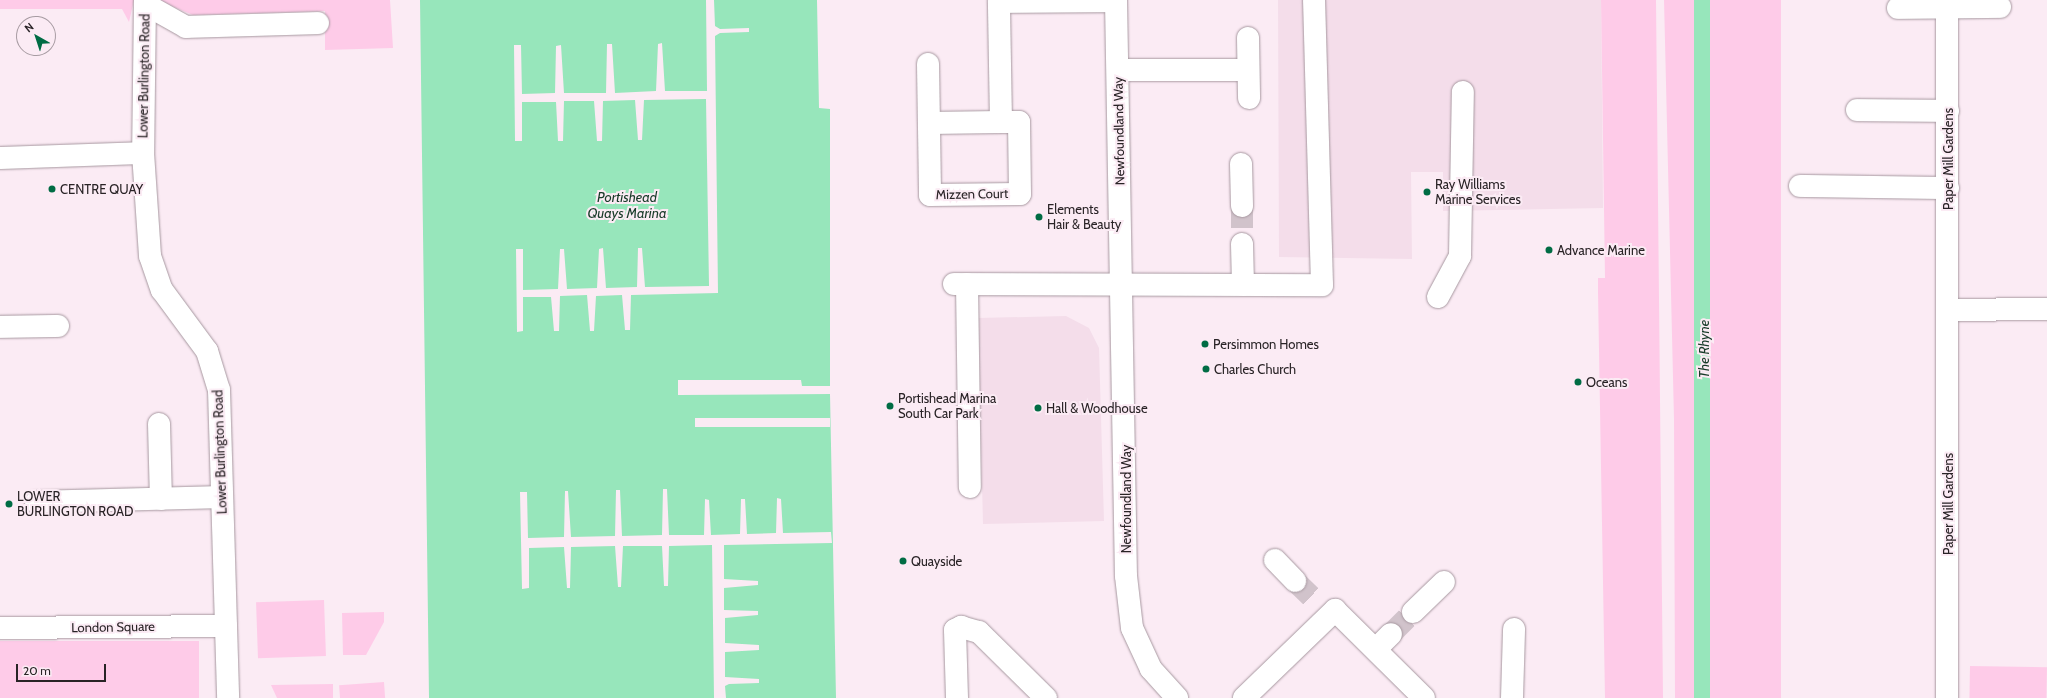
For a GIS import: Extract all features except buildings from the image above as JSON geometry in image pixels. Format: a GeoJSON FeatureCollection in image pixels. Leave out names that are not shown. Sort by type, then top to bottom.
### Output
{"type":"FeatureCollection","features":[{"type":"Feature","properties":{"kind":"street"},"geometry":{"type":"LineString","coordinates":[[1000,122],[999,2],[1116,0]]}},
{"type":"Feature","properties":{"kind":"street","name":"Newfoundland Way"},"geometry":{"type":"LineString","coordinates":[[1116,0],[1126,576],[1132,628],[1151,669],[1173,697]]}},
{"type":"Feature","properties":{"kind":"street"},"geometry":{"type":"LineString","coordinates":[[970,487],[961,284],[1122,286],[1322,285],[1314,0]]}},
{"type":"Feature","properties":{"kind":"street"},"geometry":{"type":"LineString","coordinates":[[145,2],[186,27],[318,23]]}},
{"type":"Feature","properties":{"kind":"street","name":"Lower Burlington Road"},"geometry":{"type":"LineString","coordinates":[[145,2],[143,153],[152,266],[166,296],[207,351],[218,382],[228,698]]}},
{"type":"Feature","properties":{"kind":"street","name":"Paper Mill Gardens"},"geometry":{"type":"LineString","coordinates":[[1947,698],[1949,310],[1948,7]]}},
{"type":"Feature","properties":{"kind":"street"},"geometry":{"type":"LineString","coordinates":[[1898,8],[2000,7]]}},
{"type":"Feature","properties":{"kind":"street"},"geometry":{"type":"LineString","coordinates":[[1248,38],[1249,98]]}},
{"type":"Feature","properties":{"kind":"street","name":"Mizzen Court"},"geometry":{"type":"LineString","coordinates":[[928,64],[930,195],[1020,194],[1019,122],[929,123]]}},
{"type":"Feature","properties":{"kind":"street"},"geometry":{"type":"LineString","coordinates":[[1118,70],[1248,70]]}},
{"type":"Feature","properties":{"kind":"street"},"geometry":{"type":"LineString","coordinates":[[1438,297],[1460,256],[1464,92]]}},
{"type":"Feature","properties":{"kind":"street"},"geometry":{"type":"LineString","coordinates":[[1857,110],[1948,110]]}},
{"type":"Feature","properties":{"kind":"street","name":"Lower Burlington Road"},"geometry":{"type":"LineString","coordinates":[[0,158],[143,153]]}},
{"type":"Feature","properties":{"kind":"street"},"geometry":{"type":"LineString","coordinates":[[1241,164],[1242,206]]}},
{"type":"Feature","properties":{"kind":"street"},"geometry":{"type":"LineString","coordinates":[[1800,186],[1948,188]]}},
{"type":"Feature","properties":{"kind":"street"},"geometry":{"type":"LineString","coordinates":[[1242,244],[1243,285]]}},
{"type":"Feature","properties":{"kind":"street"},"geometry":{"type":"LineString","coordinates":[[1949,310],[2047,309]]}},
{"type":"Feature","properties":{"kind":"street"},"geometry":{"type":"LineString","coordinates":[[0,328],[58,326]]}},
{"type":"Feature","properties":{"kind":"street"},"geometry":{"type":"LineString","coordinates":[[159,424],[161,499]]}},
{"type":"Feature","properties":{"kind":"street"},"geometry":{"type":"LineString","coordinates":[[36,502],[222,497]]}},
{"type":"Feature","properties":{"kind":"street"},"geometry":{"type":"LineString","coordinates":[[1275,560],[1295,581]]}},
{"type":"Feature","properties":{"kind":"street"},"geometry":{"type":"LineString","coordinates":[[1413,612],[1444,582]]}},
{"type":"Feature","properties":{"kind":"street"},"geometry":{"type":"LineString","coordinates":[[1244,698],[1323,608],[1341,612],[1383,641],[1424,698]]}},
{"type":"Feature","properties":{"kind":"street","name":"London Square"},"geometry":{"type":"LineString","coordinates":[[0,628],[226,626]]}},
{"type":"Feature","properties":{"kind":"street"},"geometry":{"type":"LineString","coordinates":[[957,698],[955,630],[961,627],[979,632],[1046,698]]}},
{"type":"Feature","properties":{"kind":"street"},"geometry":{"type":"LineString","coordinates":[[1512,698],[1514,629]]}},
{"type":"Feature","properties":{"kind":"shaded area"},"geometry":{"type":"Polygon","coordinates":[[[0,0],[134,0],[129,22],[122,9],[0,9],[0,0]]]}},
{"type":"Feature","properties":{"kind":"shaded area"},"geometry":{"type":"Polygon","coordinates":[[[157,0],[390,0],[393,48],[325,50],[325,11],[193,15],[157,0]]]}},
{"type":"Feature","properties":{"kind":"shaded area"},"geometry":{"type":"Polygon","coordinates":[[[1278,0],[1601,0],[1603,208],[1443,211],[1443,172],[1411,172],[1412,259],[1279,257],[1278,0]]]}},
{"type":"Feature","properties":{"kind":"shaded area"},"geometry":{"type":"Polygon","coordinates":[[[1601,0],[1656,0],[1663,698],[1605,698],[1598,292],[1598,278],[1605,278],[1601,0]]]}},
{"type":"Feature","properties":{"kind":"shaded area"},"geometry":{"type":"Polygon","coordinates":[[[1664,0],[1694,0],[1697,698],[1675,698],[1674,419],[1664,0]]]}},
{"type":"Feature","properties":{"kind":"shaded area"},"geometry":{"type":"Polygon","coordinates":[[[1710,0],[1781,0],[1781,698],[1710,698],[1710,0]]]}},
{"type":"Feature","properties":{"kind":"shaded area"},"geometry":{"type":"Polygon","coordinates":[[[1066,316],[1089,328],[1099,348],[1104,521],[983,524],[978,318],[1066,316]]]}},
{"type":"Feature","properties":{"kind":"shaded area"},"geometry":{"type":"Polygon","coordinates":[[[324,600],[326,656],[258,658],[256,602],[324,600]]]}},
{"type":"Feature","properties":{"kind":"shaded area"},"geometry":{"type":"Polygon","coordinates":[[[384,612],[384,622],[366,655],[343,655],[342,613],[384,612]]]}},
{"type":"Feature","properties":{"kind":"shaded area"},"geometry":{"type":"Polygon","coordinates":[[[0,641],[199,641],[199,698],[0,698],[0,641]]]}},
{"type":"Feature","properties":{"kind":"shaded area"},"geometry":{"type":"Polygon","coordinates":[[[1970,666],[2047,667],[2046,698],[1969,698],[1970,666]]]}},
{"type":"Feature","properties":{"kind":"shaded area"},"geometry":{"type":"Polygon","coordinates":[[[384,682],[385,698],[340,698],[339,685],[384,682]]]}},
{"type":"Feature","properties":{"kind":"shaded area"},"geometry":{"type":"Polygon","coordinates":[[[333,684],[333,698],[277,698],[271,685],[333,684]]]}},
{"type":"Feature","properties":{"kind":"water","name":"Portishead Quays Marina"},"geometry":{"type":"Polygon","coordinates":[[[420,0],[817,0],[819,108],[830,109],[830,394],[836,698],[429,698],[420,0]]]}},
{"type":"Feature","properties":{"kind":"water","name":"The Rhyne"},"geometry":{"type":"Polygon","coordinates":[[[1694,0],[1710,0],[1710,698],[1694,698],[1694,0]]]}},
{"type":"Feature","properties":{"kind":"pier"},"geometry":{"type":"Polygon","coordinates":[[[706,0],[714,0],[715,26],[720,29],[749,28],[749,32],[720,33],[715,36],[718,293],[631,295],[630,330],[625,330],[622,295],[596,296],[594,331],[590,331],[587,295],[560,296],[559,331],[554,331],[551,297],[523,297],[523,331],[517,332],[516,249],[523,249],[523,290],[558,289],[560,249],[564,249],[567,289],[597,288],[599,249],[603,248],[606,288],[637,287],[638,248],[642,248],[645,287],[709,286],[706,99],[644,100],[642,140],[638,140],[635,100],[603,101],[602,141],[597,141],[594,101],[564,101],[563,141],[558,141],[556,102],[522,102],[522,141],[515,141],[514,45],[521,45],[522,94],[555,93],[556,46],[561,45],[564,93],[606,93],[607,44],[612,44],[615,93],[656,91],[658,44],[662,43],[665,91],[707,91],[706,0]]]}},
{"type":"Feature","properties":{"kind":"pier"},"geometry":{"type":"Polygon","coordinates":[[[678,380],[801,380],[802,386],[830,386],[830,394],[678,395],[678,380]]]}},
{"type":"Feature","properties":{"kind":"pier"},"geometry":{"type":"Polygon","coordinates":[[[695,418],[830,418],[830,427],[695,427],[695,418]]]}},
{"type":"Feature","properties":{"kind":"pier"},"geometry":{"type":"Polygon","coordinates":[[[663,489],[667,489],[669,535],[704,535],[705,499],[709,500],[711,535],[740,534],[741,499],[745,499],[747,534],[776,533],[777,498],[781,499],[783,533],[831,532],[832,543],[724,545],[724,579],[758,581],[758,585],[724,588],[724,610],[758,611],[758,615],[725,618],[725,643],[759,645],[759,650],[725,652],[725,677],[759,679],[759,683],[729,684],[725,686],[726,698],[714,698],[712,545],[669,546],[668,586],[664,586],[662,546],[623,546],[621,587],[618,587],[615,546],[571,547],[570,588],[567,588],[564,547],[529,548],[529,588],[522,589],[520,492],[527,492],[528,538],[564,537],[565,491],[568,491],[571,537],[615,536],[616,490],[620,490],[622,536],[662,535],[663,489]]]}},
{"type":"Feature","properties":{"kind":"tunnel"},"geometry":{"type":"LineString","coordinates":[[1242,206],[1242,244]]}},
{"type":"Feature","properties":{"kind":"tunnel"},"geometry":{"type":"LineString","coordinates":[[1295,581],[1318,603]]}},
{"type":"Feature","properties":{"kind":"tunnel"},"geometry":{"type":"LineString","coordinates":[[1391,634],[1413,612]]}},
{"type":"Feature","properties":{"kind":"place","name":"CENTRE QUAY"},"geometry":{"type":"Point","coordinates":[52,189]}},
{"type":"Feature","properties":{"kind":"place","name":"Ray Williams Marine Services"},"geometry":{"type":"Point","coordinates":[1427,192]}},
{"type":"Feature","properties":{"kind":"place","name":"Elements Hair & Beauty"},"geometry":{"type":"Point","coordinates":[1039,217]}},
{"type":"Feature","properties":{"kind":"place","name":"Advance Marine"},"geometry":{"type":"Point","coordinates":[1549,250]}},
{"type":"Feature","properties":{"kind":"place","name":"Persimmon Homes"},"geometry":{"type":"Point","coordinates":[1205,344]}},
{"type":"Feature","properties":{"kind":"place","name":"Charles Church"},"geometry":{"type":"Point","coordinates":[1206,369]}},
{"type":"Feature","properties":{"kind":"place","name":"Oceans"},"geometry":{"type":"Point","coordinates":[1578,382]}},
{"type":"Feature","properties":{"kind":"place","name":"Portishead Marina South Car Park"},"geometry":{"type":"Point","coordinates":[890,406]}},
{"type":"Feature","properties":{"kind":"place","name":"Hall & Woodhouse"},"geometry":{"type":"Point","coordinates":[1038,408]}},
{"type":"Feature","properties":{"kind":"place","name":"LOWER BURLINGTON ROAD"},"geometry":{"type":"Point","coordinates":[9,504]}},
{"type":"Feature","properties":{"kind":"place","name":"Quayside"},"geometry":{"type":"Point","coordinates":[903,561]}}]}
